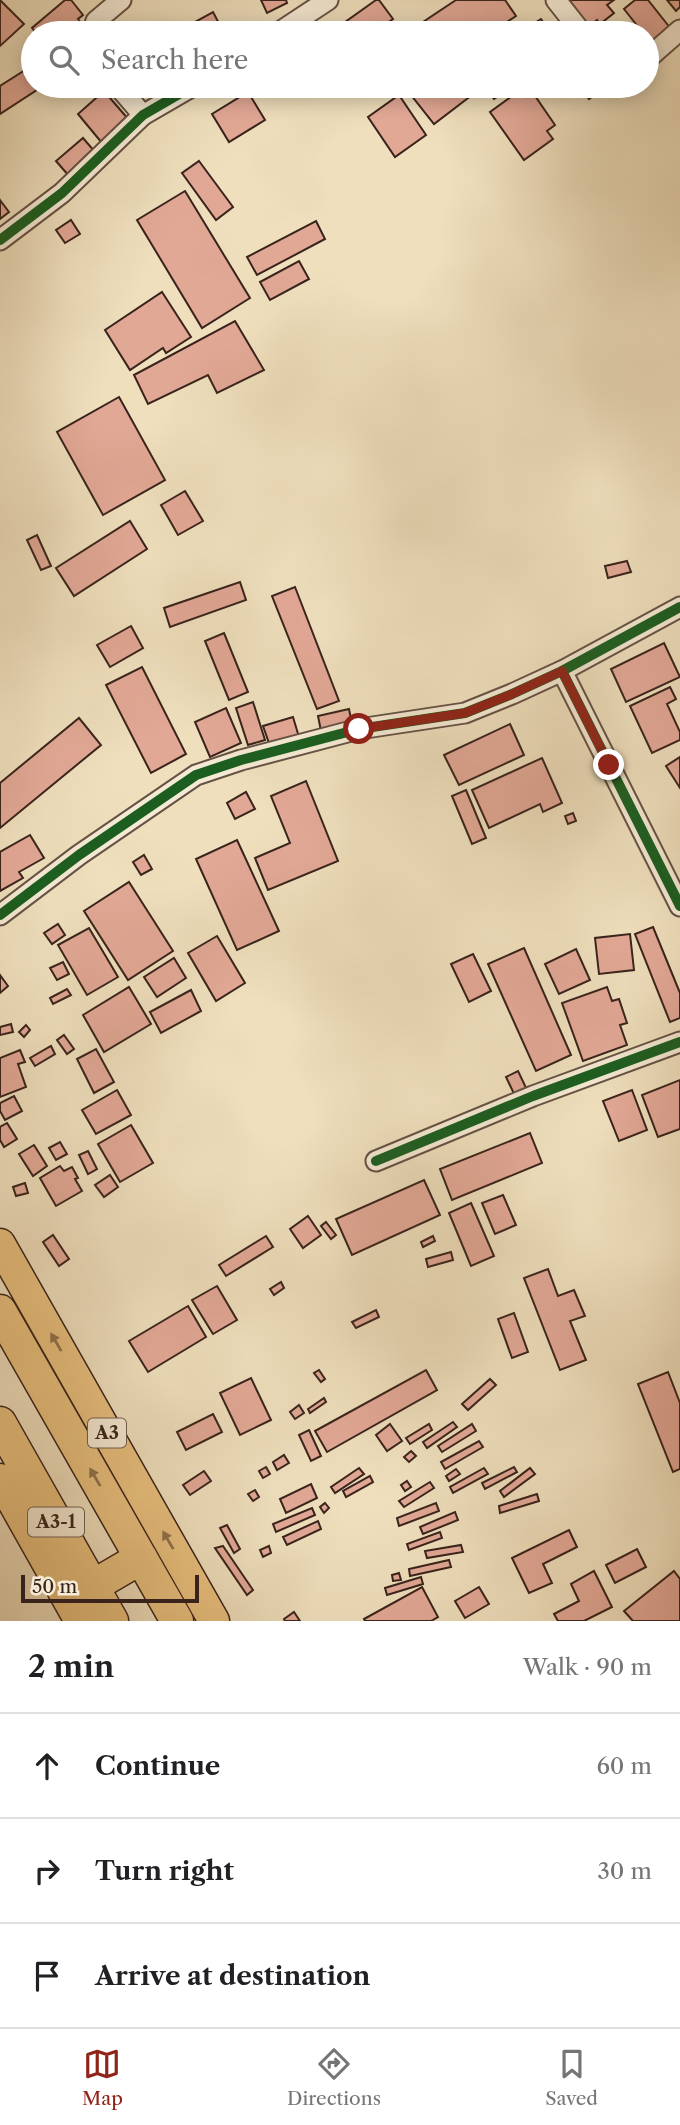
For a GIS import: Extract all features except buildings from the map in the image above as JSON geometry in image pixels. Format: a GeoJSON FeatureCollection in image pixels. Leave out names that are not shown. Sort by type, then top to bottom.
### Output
{"type":"FeatureCollection","features":[{"type":"Feature","properties":{"kind":"highway","name":"A3-1"},"geometry":{"type":"LineString","coordinates":[[0,1311],[177,1621]]}},
{"type":"Feature","properties":{"kind":"highway","name":"A3-1"},"geometry":{"type":"LineString","coordinates":[[0,1423],[113,1621]]}},
{"type":"Feature","properties":{"kind":"highway"},"geometry":{"type":"LineString","coordinates":[[93,1586],[141,1558]]}},
{"type":"Feature","properties":{"kind":"main road","name":"A3"},"geometry":{"type":"LineString","coordinates":[[0,1244],[214,1621]]}},
{"type":"Feature","properties":{"kind":"main road"},"geometry":{"type":"LineString","coordinates":[[0,1479],[80,1621]]}},
{"type":"Feature","properties":{"kind":"street"},"geometry":{"type":"LineString","coordinates":[[96,21],[121,0]]}},
{"type":"Feature","properties":{"kind":"street"},"geometry":{"type":"LineString","coordinates":[[296,21],[328,0]]}},
{"type":"Feature","properties":{"kind":"street"},"geometry":{"type":"LineString","coordinates":[[556,0],[573,21]]}},
{"type":"Feature","properties":{"kind":"street"},"geometry":{"type":"LineString","coordinates":[[659,48],[680,30]]}},
{"type":"Feature","properties":{"kind":"street"},"geometry":{"type":"LineString","coordinates":[[128,98],[143,115]]}},
{"type":"Feature","properties":{"kind":"street"},"geometry":{"type":"LineString","coordinates":[[0,240],[62,193],[143,115],[172,98]]}},
{"type":"Feature","properties":{"kind":"street"},"geometry":{"type":"LineString","coordinates":[[0,915],[79,855],[196,775],[241,760],[359,729],[465,713],[562,671],[680,607]]}},
{"type":"Feature","properties":{"kind":"street"},"geometry":{"type":"LineString","coordinates":[[562,671],[680,906]]}},
{"type":"Feature","properties":{"kind":"street"},"geometry":{"type":"LineString","coordinates":[[376,1161],[533,1096],[680,1042]]}},
{"type":"Feature","properties":{"kind":"cycle path"},"geometry":{"type":"LineString","coordinates":[[0,240],[62,193],[143,115],[172,98]]}},
{"type":"Feature","properties":{"kind":"cycle path"},"geometry":{"type":"LineString","coordinates":[[0,915],[79,855],[196,775],[241,760],[359,729],[465,713],[562,671],[680,607]]}},
{"type":"Feature","properties":{"kind":"cycle path"},"geometry":{"type":"LineString","coordinates":[[562,671],[680,906]]}},
{"type":"Feature","properties":{"kind":"cycle path"},"geometry":{"type":"LineString","coordinates":[[376,1161],[533,1096],[680,1042]]}},
{"type":"Feature","properties":{"kind":"route"},"geometry":{"type":"LineString","coordinates":[[359,729],[465,713],[562,671],[609,765]]}}]}
